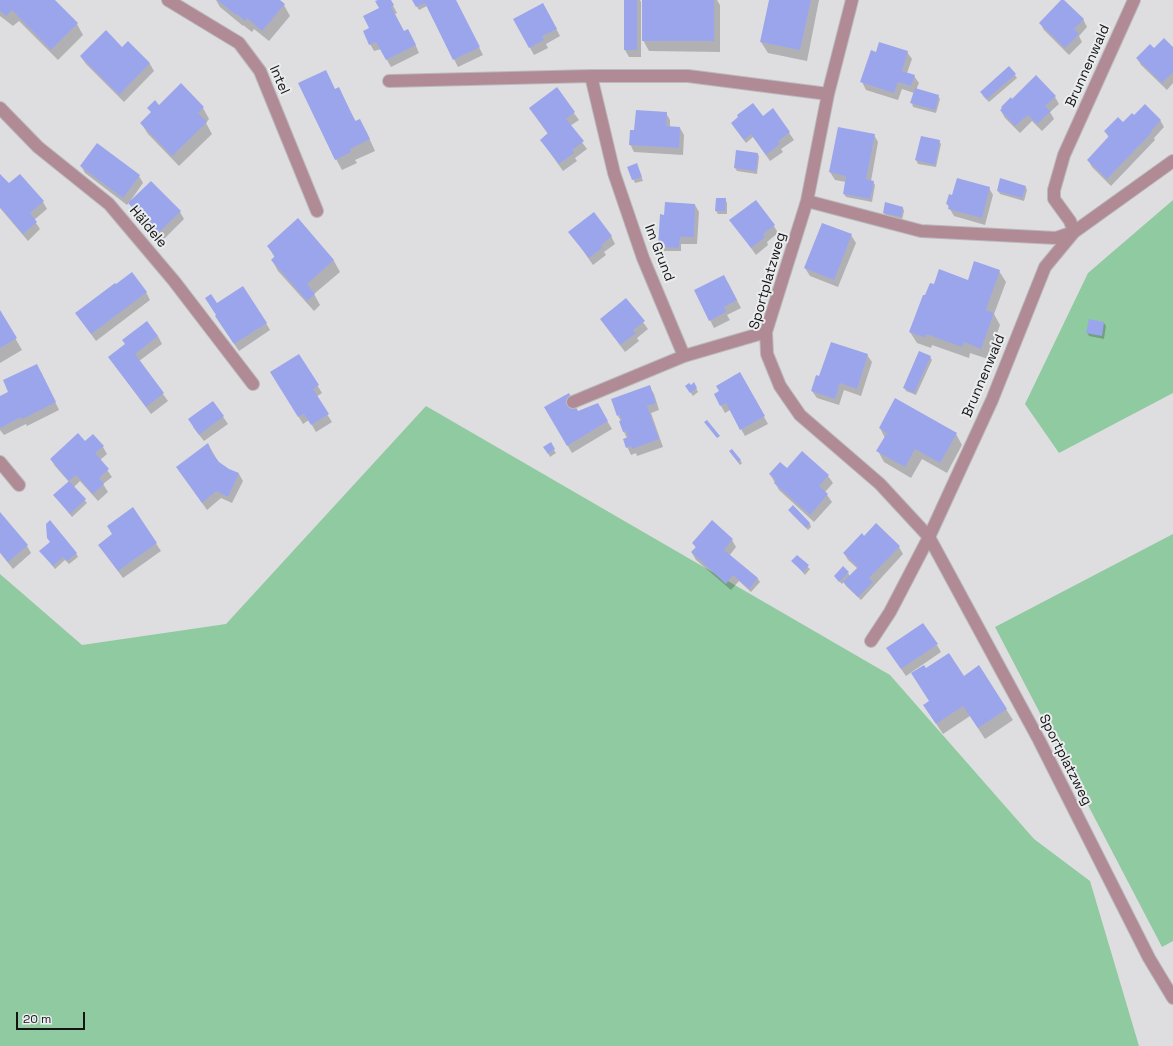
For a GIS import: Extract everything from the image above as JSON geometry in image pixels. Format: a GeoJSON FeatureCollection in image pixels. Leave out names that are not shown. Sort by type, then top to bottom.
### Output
{"type":"FeatureCollection","features":[{"type":"Feature","properties":{"kind":"street","name":"Intel"},"geometry":{"type":"LineString","coordinates":[[168,0],[239,43],[260,71],[317,211]]}},
{"type":"Feature","properties":{"kind":"street","name":"Sportplatzweg"},"geometry":{"type":"LineString","coordinates":[[852,0],[828,94],[807,201],[766,332],[767,354],[780,386],[800,415],[880,484],[929,537],[1039,740],[1149,958],[1173,998]]}},
{"type":"Feature","properties":{"kind":"street","name":"Brunnenwald"},"geometry":{"type":"LineString","coordinates":[[1074,232],[1070,221],[1054,199],[1054,190],[1064,155],[1134,0]]}},
{"type":"Feature","properties":{"kind":"street"},"geometry":{"type":"LineString","coordinates":[[389,81],[590,76],[688,76],[828,94]]}},
{"type":"Feature","properties":{"kind":"street","name":"Im Grund"},"geometry":{"type":"LineString","coordinates":[[590,76],[614,173],[643,258],[684,356]]}},
{"type":"Feature","properties":{"kind":"street","name":"Häldele"},"geometry":{"type":"LineString","coordinates":[[0,108],[38,147],[109,204],[174,281],[253,384]]}},
{"type":"Feature","properties":{"kind":"street","name":"Brunnenwald"},"geometry":{"type":"LineString","coordinates":[[929,537],[992,400],[1045,267],[1074,232],[1173,161]]}},
{"type":"Feature","properties":{"kind":"street","name":"Brunnenwald"},"geometry":{"type":"LineString","coordinates":[[807,201],[921,231],[1056,238],[1074,232]]}},
{"type":"Feature","properties":{"kind":"street"},"geometry":{"type":"LineString","coordinates":[[574,402],[684,356],[766,332]]}},
{"type":"Feature","properties":{"kind":"street"},"geometry":{"type":"LineString","coordinates":[[0,462],[18,485]]}},
{"type":"Feature","properties":{"kind":"street"},"geometry":{"type":"LineString","coordinates":[[871,641],[890,612],[929,537]]}},
{"type":"Feature","properties":{"kind":"green space"},"geometry":{"type":"Polygon","coordinates":[[[1173,200],[1173,393],[1059,453],[1025,404],[1088,273],[1173,200]]]}},
{"type":"Feature","properties":{"kind":"green space"},"geometry":{"type":"Polygon","coordinates":[[[426,406],[890,675],[1034,839],[1090,881],[1139,1046],[0,1046],[0,574],[82,645],[226,624],[426,406]]]}},
{"type":"Feature","properties":{"kind":"green space"},"geometry":{"type":"Polygon","coordinates":[[[1173,534],[1173,941],[1162,947],[995,627],[1173,534]]]}},
{"type":"Feature","properties":{"kind":"building"},"geometry":{"type":"Polygon","coordinates":[[[0,0],[55,0],[78,23],[51,50],[12,10],[6,16],[0,11],[0,0]]]}},
{"type":"Feature","properties":{"kind":"building"},"geometry":{"type":"Polygon","coordinates":[[[217,0],[280,0],[285,4],[262,31],[247,18],[245,21],[217,0]]]}},
{"type":"Feature","properties":{"kind":"building"},"geometry":{"type":"Polygon","coordinates":[[[391,0],[394,5],[391,7],[404,31],[408,29],[416,45],[386,60],[376,42],[369,45],[363,31],[369,28],[363,16],[379,8],[375,1],[391,0]]]}},
{"type":"Feature","properties":{"kind":"building"},"geometry":{"type":"Polygon","coordinates":[[[412,0],[456,0],[480,47],[453,60],[425,3],[416,7],[412,0]]]}},
{"type":"Feature","properties":{"kind":"building"},"geometry":{"type":"Polygon","coordinates":[[[624,0],[637,0],[637,50],[624,50],[624,0]]]}},
{"type":"Feature","properties":{"kind":"building"},"geometry":{"type":"Polygon","coordinates":[[[642,0],[714,0],[714,41],[642,41],[642,0]]]}},
{"type":"Feature","properties":{"kind":"building"},"geometry":{"type":"Polygon","coordinates":[[[769,0],[811,0],[800,50],[760,42],[769,0]]]}},
{"type":"Feature","properties":{"kind":"building"},"geometry":{"type":"Polygon","coordinates":[[[1061,0],[1064,0],[1084,19],[1074,29],[1079,34],[1065,48],[1039,23],[1061,0]]]}},
{"type":"Feature","properties":{"kind":"building"},"geometry":{"type":"Polygon","coordinates":[[[543,3],[557,29],[542,36],[544,40],[529,48],[513,19],[543,3]]]}},
{"type":"Feature","properties":{"kind":"building"},"geometry":{"type":"Polygon","coordinates":[[[106,30],[122,47],[128,41],[150,63],[119,95],[80,56],[106,30]]]}},
{"type":"Feature","properties":{"kind":"building"},"geometry":{"type":"Polygon","coordinates":[[[1164,38],[1173,47],[1173,72],[1162,83],[1136,58],[1150,44],[1154,48],[1164,38]]]}},
{"type":"Feature","properties":{"kind":"building"},"geometry":{"type":"Polygon","coordinates":[[[879,42],[908,51],[902,71],[915,75],[911,86],[898,82],[894,93],[860,82],[871,50],[876,52],[879,42]]]}},
{"type":"Feature","properties":{"kind":"building"},"geometry":{"type":"Polygon","coordinates":[[[1009,66],[1016,74],[987,99],[980,92],[1009,66]]]}},
{"type":"Feature","properties":{"kind":"building"},"geometry":{"type":"Polygon","coordinates":[[[326,70],[335,89],[339,87],[355,121],[360,119],[370,139],[350,149],[351,152],[335,160],[298,83],[326,70]]]}},
{"type":"Feature","properties":{"kind":"building"},"geometry":{"type":"Polygon","coordinates":[[[1036,75],[1056,96],[1045,106],[1051,111],[1037,124],[1028,115],[1015,126],[1000,110],[1002,108],[1001,107],[1011,97],[1012,99],[1036,75]]]}},
{"type":"Feature","properties":{"kind":"building"},"geometry":{"type":"Polygon","coordinates":[[[181,83],[204,107],[198,113],[207,122],[172,156],[140,123],[151,112],[147,108],[155,100],[159,105],[181,83]]]}},
{"type":"Feature","properties":{"kind":"building"},"geometry":{"type":"Polygon","coordinates":[[[557,87],[575,112],[566,119],[584,141],[572,150],[574,153],[559,164],[540,140],[548,133],[529,108],[557,87]]]}},
{"type":"Feature","properties":{"kind":"building"},"geometry":{"type":"Polygon","coordinates":[[[915,88],[939,95],[935,110],[910,103],[915,88]]]}},
{"type":"Feature","properties":{"kind":"building"},"geometry":{"type":"Polygon","coordinates":[[[753,103],[763,116],[773,108],[790,132],[778,141],[780,144],[766,155],[751,134],[744,140],[731,123],[738,117],[737,115],[753,103]]]}},
{"type":"Feature","properties":{"kind":"building"},"geometry":{"type":"Polygon","coordinates":[[[1145,104],[1161,120],[1151,131],[1152,132],[1107,179],[1087,160],[1109,136],[1104,131],[1118,117],[1123,122],[1132,113],[1134,115],[1145,104]]]}},
{"type":"Feature","properties":{"kind":"building"},"geometry":{"type":"Polygon","coordinates":[[[636,110],[667,112],[666,126],[680,127],[679,148],[629,145],[630,130],[634,130],[636,110]]]}},
{"type":"Feature","properties":{"kind":"building"},"geometry":{"type":"Polygon","coordinates":[[[838,127],[875,134],[866,179],[874,181],[870,199],[843,194],[846,176],[829,172],[838,127]]]}},
{"type":"Feature","properties":{"kind":"building"},"geometry":{"type":"Polygon","coordinates":[[[921,136],[940,140],[935,165],[915,160],[921,136]]]}},
{"type":"Feature","properties":{"kind":"building"},"geometry":{"type":"Polygon","coordinates":[[[97,143],[140,175],[123,198],[80,166],[97,143]]]}},
{"type":"Feature","properties":{"kind":"building"},"geometry":{"type":"Polygon","coordinates":[[[736,150],[758,153],[756,171],[734,168],[736,150]]]}},
{"type":"Feature","properties":{"kind":"building"},"geometry":{"type":"Polygon","coordinates":[[[637,163],[642,177],[632,180],[627,167],[637,163]]]}},
{"type":"Feature","properties":{"kind":"building"},"geometry":{"type":"Polygon","coordinates":[[[0,174],[9,183],[20,174],[44,201],[30,213],[37,222],[23,234],[0,207],[0,174]]]}},
{"type":"Feature","properties":{"kind":"building"},"geometry":{"type":"Polygon","coordinates":[[[957,178],[990,187],[982,218],[948,209],[949,205],[946,204],[949,194],[952,195],[957,178]]]}},
{"type":"Feature","properties":{"kind":"building"},"geometry":{"type":"Polygon","coordinates":[[[1000,178],[1026,186],[1022,198],[997,191],[1000,178]]]}},
{"type":"Feature","properties":{"kind":"building"},"geometry":{"type":"Polygon","coordinates":[[[151,181],[181,211],[154,237],[142,225],[146,222],[128,203],[151,181]]]}},
{"type":"Feature","properties":{"kind":"building"},"geometry":{"type":"Polygon","coordinates":[[[716,198],[726,198],[725,211],[715,211],[716,198]]]}},
{"type":"Feature","properties":{"kind":"building"},"geometry":{"type":"Polygon","coordinates":[[[756,200],[775,225],[763,234],[765,237],[751,248],[729,220],[756,200]]]}},
{"type":"Feature","properties":{"kind":"building"},"geometry":{"type":"Polygon","coordinates":[[[665,202],[695,204],[694,237],[680,237],[679,248],[658,247],[660,214],[664,215],[665,202]]]}},
{"type":"Feature","properties":{"kind":"building"},"geometry":{"type":"Polygon","coordinates":[[[885,202],[903,207],[901,217],[883,213],[885,202]]]}},
{"type":"Feature","properties":{"kind":"building"},"geometry":{"type":"Polygon","coordinates":[[[594,212],[612,236],[601,245],[603,247],[589,258],[568,232],[594,212]]]}},
{"type":"Feature","properties":{"kind":"building"},"geometry":{"type":"Polygon","coordinates":[[[298,218],[334,260],[307,284],[315,294],[307,301],[271,260],[275,256],[267,246],[298,218]]]}},
{"type":"Feature","properties":{"kind":"building"},"geometry":{"type":"Polygon","coordinates":[[[822,223],[852,234],[834,280],[804,268],[822,223]]]}},
{"type":"Feature","properties":{"kind":"building"},"geometry":{"type":"Polygon","coordinates":[[[974,261],[1000,270],[986,310],[994,313],[981,349],[964,342],[962,347],[926,334],[925,338],[909,332],[923,295],[925,295],[930,283],[934,284],[939,269],[968,280],[974,261]]]}},
{"type":"Feature","properties":{"kind":"building"},"geometry":{"type":"Polygon","coordinates":[[[132,272],[147,292],[91,334],[75,313],[132,272]]]}},
{"type":"Feature","properties":{"kind":"building"},"geometry":{"type":"Polygon","coordinates":[[[724,275],[737,300],[724,307],[726,312],[709,321],[694,290],[724,275]]]}},
{"type":"Feature","properties":{"kind":"building"},"geometry":{"type":"Polygon","coordinates":[[[243,286],[267,323],[234,344],[205,298],[211,294],[217,303],[243,286]]]}},
{"type":"Feature","properties":{"kind":"building"},"geometry":{"type":"Polygon","coordinates":[[[626,298],[645,321],[633,330],[636,333],[620,345],[600,319],[626,298]]]}},
{"type":"Feature","properties":{"kind":"building"},"geometry":{"type":"Polygon","coordinates":[[[0,310],[17,338],[0,348],[0,310]]]}},
{"type":"Feature","properties":{"kind":"building"},"geometry":{"type":"Polygon","coordinates":[[[1089,319],[1104,322],[1102,336],[1086,333],[1089,319]]]}},
{"type":"Feature","properties":{"kind":"building"},"geometry":{"type":"Polygon","coordinates":[[[147,321],[158,336],[135,354],[164,393],[146,407],[108,357],[125,344],[122,340],[147,321]]]}},
{"type":"Feature","properties":{"kind":"building"},"geometry":{"type":"Polygon","coordinates":[[[831,342],[868,354],[857,389],[840,383],[835,399],[811,391],[816,375],[819,376],[831,342]]]}},
{"type":"Feature","properties":{"kind":"building"},"geometry":{"type":"Polygon","coordinates":[[[919,351],[931,356],[914,393],[903,388],[919,351]]]}},
{"type":"Feature","properties":{"kind":"building"},"geometry":{"type":"Polygon","coordinates":[[[299,354],[319,385],[313,389],[329,414],[311,425],[304,414],[298,417],[270,372],[299,354]]]}},
{"type":"Feature","properties":{"kind":"building"},"geometry":{"type":"Polygon","coordinates":[[[37,364],[56,402],[0,428],[0,396],[8,392],[3,380],[37,364]]]}},
{"type":"Feature","properties":{"kind":"building"},"geometry":{"type":"Polygon","coordinates":[[[740,372],[765,416],[740,430],[726,403],[720,406],[714,394],[719,391],[716,386],[740,372]]]}},
{"type":"Feature","properties":{"kind":"building"},"geometry":{"type":"Polygon","coordinates":[[[694,382],[697,388],[690,393],[685,386],[689,383],[691,385],[694,382]]]}},
{"type":"Feature","properties":{"kind":"building"},"geometry":{"type":"Polygon","coordinates":[[[650,385],[656,403],[647,406],[659,439],[632,449],[631,446],[626,448],[623,439],[628,437],[626,431],[623,432],[619,421],[622,420],[620,415],[617,416],[611,399],[650,385]]]}},
{"type":"Feature","properties":{"kind":"building"},"geometry":{"type":"Polygon","coordinates":[[[569,393],[578,411],[598,403],[608,421],[567,446],[544,407],[569,393]]]}},
{"type":"Feature","properties":{"kind":"building"},"geometry":{"type":"Polygon","coordinates":[[[895,398],[957,433],[940,463],[915,449],[905,467],[876,451],[887,433],[879,428],[895,398]]]}},
{"type":"Feature","properties":{"kind":"building"},"geometry":{"type":"Polygon","coordinates":[[[213,401],[224,416],[199,435],[188,419],[213,401]]]}},
{"type":"Feature","properties":{"kind":"building"},"geometry":{"type":"Polygon","coordinates":[[[707,420],[720,436],[717,438],[704,422],[707,420]]]}},
{"type":"Feature","properties":{"kind":"building"},"geometry":{"type":"Polygon","coordinates":[[[78,433],[85,441],[93,434],[104,446],[95,453],[109,469],[99,478],[104,484],[93,494],[76,475],[69,481],[50,459],[78,433]]]}},
{"type":"Feature","properties":{"kind":"building"},"geometry":{"type":"Polygon","coordinates":[[[551,442],[555,449],[548,454],[543,447],[551,442]]]}},
{"type":"Feature","properties":{"kind":"building"},"geometry":{"type":"Polygon","coordinates":[[[208,443],[212,453],[219,462],[229,469],[239,473],[228,497],[216,491],[202,503],[176,467],[208,443]]]}},
{"type":"Feature","properties":{"kind":"building"},"geometry":{"type":"Polygon","coordinates":[[[732,449],[741,460],[738,462],[729,451],[732,449]]]}},
{"type":"Feature","properties":{"kind":"building"},"geometry":{"type":"Polygon","coordinates":[[[802,451],[829,475],[819,486],[828,494],[810,515],[774,483],[776,480],[769,474],[780,462],[787,468],[802,451]]]}},
{"type":"Feature","properties":{"kind":"building"},"geometry":{"type":"Polygon","coordinates":[[[69,481],[86,499],[70,514],[53,495],[69,481]]]}},
{"type":"Feature","properties":{"kind":"building"},"geometry":{"type":"Polygon","coordinates":[[[793,505],[810,523],[806,528],[788,510],[793,505]]]}},
{"type":"Feature","properties":{"kind":"building"},"geometry":{"type":"Polygon","coordinates":[[[133,507],[157,543],[118,571],[98,545],[112,534],[107,526],[133,507]]]}},
{"type":"Feature","properties":{"kind":"building"},"geometry":{"type":"Polygon","coordinates":[[[0,512],[28,545],[8,562],[0,552],[0,512]]]}},
{"type":"Feature","properties":{"kind":"building"},"geometry":{"type":"Polygon","coordinates":[[[50,520],[77,553],[67,561],[63,557],[53,566],[39,551],[50,542],[47,538],[46,524],[50,520]]]}},
{"type":"Feature","properties":{"kind":"building"},"geometry":{"type":"Polygon","coordinates":[[[712,520],[733,539],[724,550],[758,578],[749,589],[733,575],[726,584],[691,552],[696,547],[692,543],[712,520]]]}},
{"type":"Feature","properties":{"kind":"building"},"geometry":{"type":"Polygon","coordinates":[[[876,523],[900,546],[869,578],[873,582],[858,597],[843,582],[858,567],[843,553],[862,533],[864,536],[876,523]]]}},
{"type":"Feature","properties":{"kind":"building"},"geometry":{"type":"Polygon","coordinates":[[[797,555],[809,565],[803,572],[791,561],[797,555]]]}},
{"type":"Feature","properties":{"kind":"building"},"geometry":{"type":"Polygon","coordinates":[[[843,566],[849,572],[839,582],[834,576],[843,566]]]}},
{"type":"Feature","properties":{"kind":"building"},"geometry":{"type":"Polygon","coordinates":[[[923,623],[938,644],[901,669],[886,648],[923,623]]]}},
{"type":"Feature","properties":{"kind":"building"},"geometry":{"type":"Polygon","coordinates":[[[949,653],[964,676],[979,665],[1007,709],[978,728],[963,706],[936,724],[923,705],[929,701],[911,673],[924,665],[926,668],[949,653]]]}}]}
